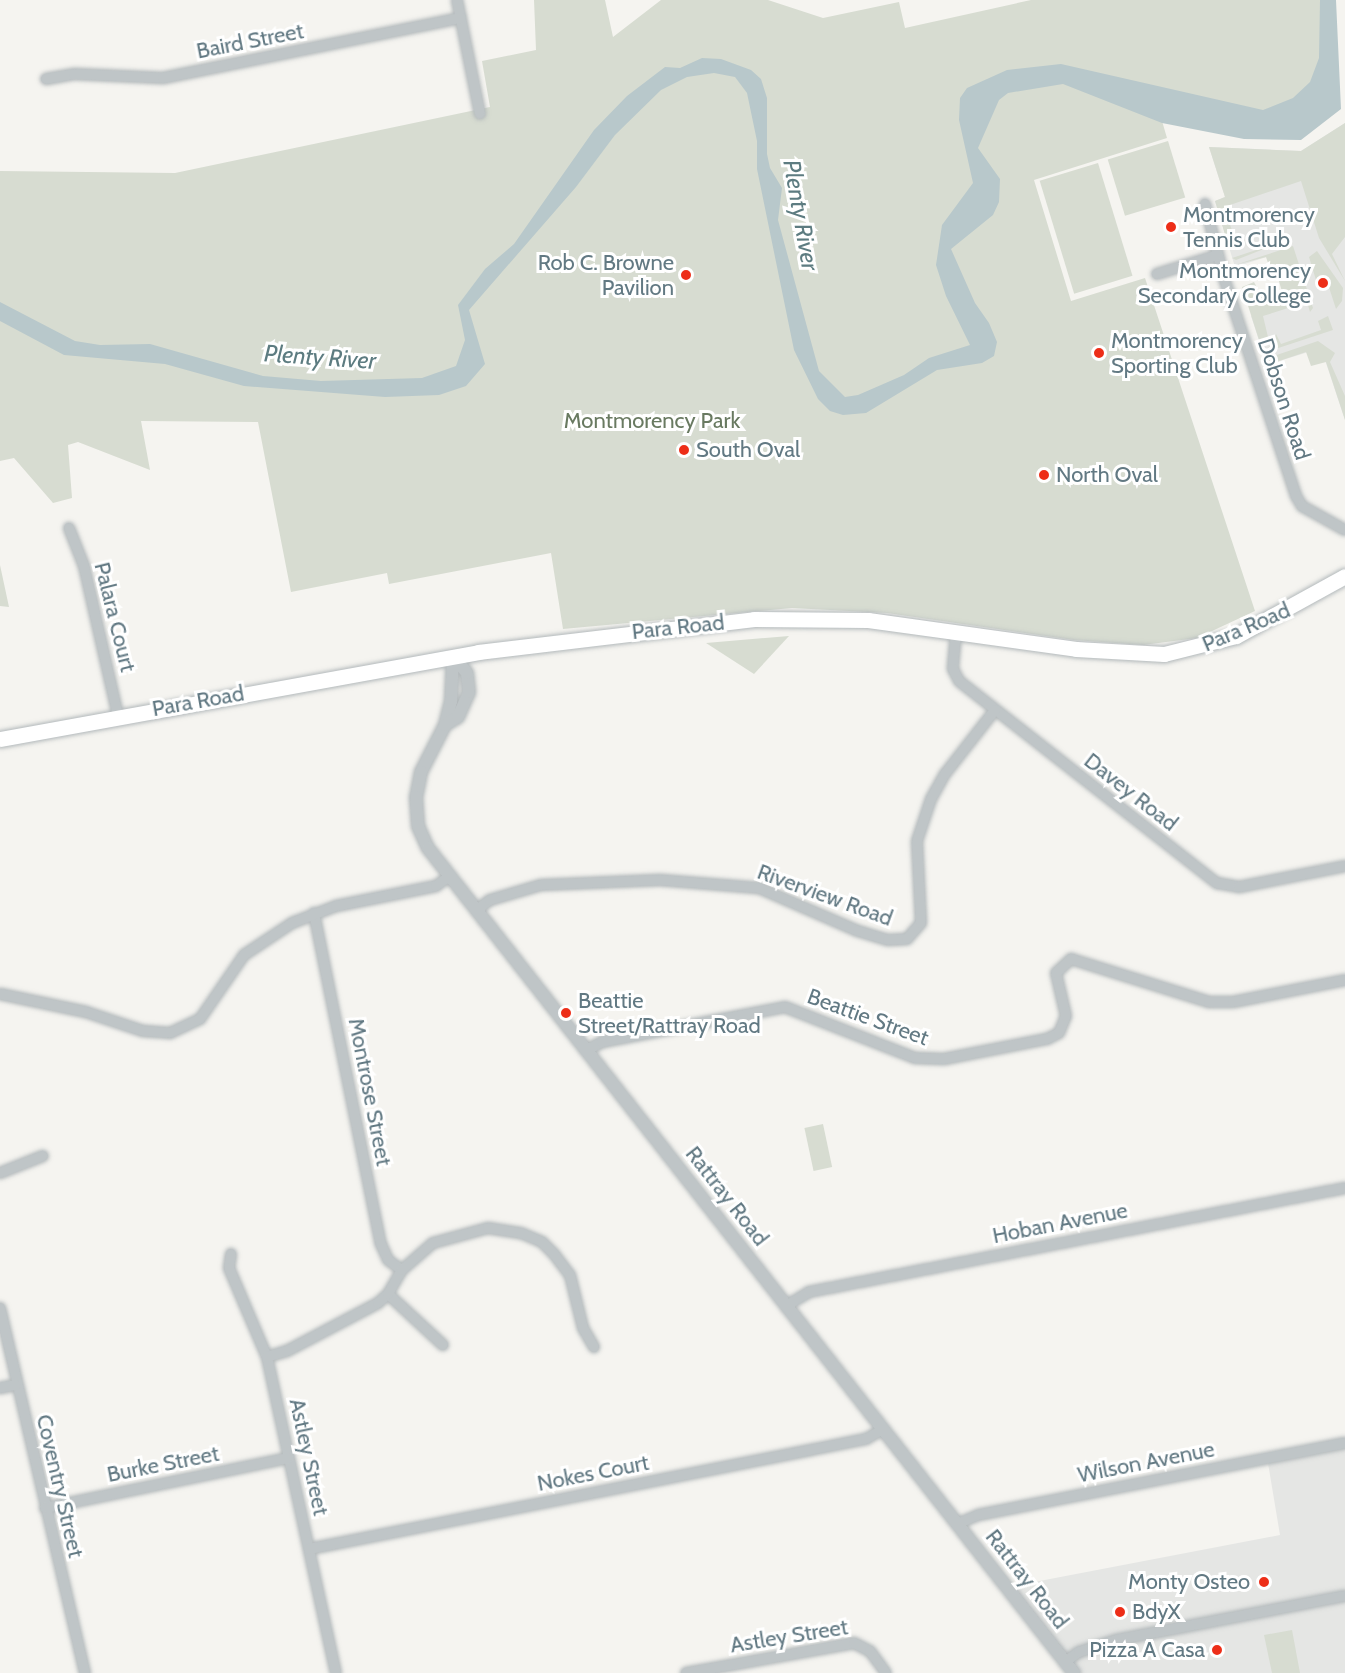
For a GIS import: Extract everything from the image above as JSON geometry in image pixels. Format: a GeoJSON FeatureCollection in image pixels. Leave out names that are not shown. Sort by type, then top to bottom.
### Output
{"type":"FeatureCollection","features":[{"type":"Feature","properties":{"kind":"main road","name":"Para Road"},"geometry":{"type":"LineString","coordinates":[[0,739],[453,656],[669,627],[771,618],[845,618],[1135,654],[1187,651],[1248,631],[1345,576]]}},
{"type":"Feature","properties":{"kind":"street"},"geometry":{"type":"LineString","coordinates":[[457,0],[480,114]]}},
{"type":"Feature","properties":{"kind":"street","name":"Baird Street"},"geometry":{"type":"LineString","coordinates":[[46,79],[74,74],[163,78],[460,18]]}},
{"type":"Feature","properties":{"kind":"street","name":"Dobson Road"},"geometry":{"type":"LineString","coordinates":[[1205,204],[1218,255],[1298,500],[1345,530]]}},
{"type":"Feature","properties":{"kind":"street"},"geometry":{"type":"LineString","coordinates":[[1157,274],[1218,255]]}},
{"type":"Feature","properties":{"kind":"street","name":"Palara Court"},"geometry":{"type":"LineString","coordinates":[[69,528],[84,566],[118,716]]}},
{"type":"Feature","properties":{"kind":"street","name":"Davey Road"},"geometry":{"type":"LineString","coordinates":[[957,632],[954,674],[995,710],[1217,883],[1239,887],[1345,866]]}},
{"type":"Feature","properties":{"kind":"street","name":"Rattray Road"},"geometry":{"type":"LineString","coordinates":[[445,725],[458,717],[470,692],[467,673],[453,656]]}},
{"type":"Feature","properties":{"kind":"street","name":"Rattray Road"},"geometry":{"type":"LineString","coordinates":[[453,656],[451,701],[445,725],[421,772],[416,797],[418,826],[428,848],[1074,1673]]}},
{"type":"Feature","properties":{"kind":"street","name":"Riverview Road"},"geometry":{"type":"LineString","coordinates":[[477,910],[490,900],[541,885],[681,881],[759,888],[858,931],[888,940],[907,939],[921,922],[917,841],[931,799],[945,774],[995,710]]}},
{"type":"Feature","properties":{"kind":"street"},"geometry":{"type":"LineString","coordinates":[[0,994],[86,1012],[143,1031],[170,1033],[200,1019],[235,965],[254,946],[314,912],[436,886],[450,876]]}},
{"type":"Feature","properties":{"kind":"street","name":"Montrose Street"},"geometry":{"type":"LineString","coordinates":[[314,912],[381,1244],[388,1260],[402,1270]]}},
{"type":"Feature","properties":{"kind":"street","name":"Beattie Street"},"geometry":{"type":"LineString","coordinates":[[587,1050],[602,1042],[785,1007],[915,1058],[944,1059],[1047,1039],[1059,1033],[1066,1016],[1056,973],[1071,959],[1209,1002],[1233,1002],[1345,980]]}},
{"type":"Feature","properties":{"kind":"street"},"geometry":{"type":"LineString","coordinates":[[0,1173],[43,1156]]}},
{"type":"Feature","properties":{"kind":"street","name":"Hoban Avenue"},"geometry":{"type":"LineString","coordinates":[[786,1306],[809,1292],[1345,1188]]}},
{"type":"Feature","properties":{"kind":"street"},"geometry":{"type":"LineString","coordinates":[[267,1357],[287,1351],[388,1294],[402,1270],[427,1248],[445,1238],[488,1228],[521,1233],[542,1242],[564,1266],[574,1288],[583,1328],[594,1347]]}},
{"type":"Feature","properties":{"kind":"street","name":"Astley Street"},"geometry":{"type":"LineString","coordinates":[[231,1254],[229,1268],[267,1357],[336,1673]]}},
{"type":"Feature","properties":{"kind":"street"},"geometry":{"type":"LineString","coordinates":[[388,1294],[443,1345]]}},
{"type":"Feature","properties":{"kind":"street","name":"Coventry Street"},"geometry":{"type":"LineString","coordinates":[[0,1308],[16,1385],[85,1673]]}},
{"type":"Feature","properties":{"kind":"street"},"geometry":{"type":"LineString","coordinates":[[0,1388],[16,1385]]}},
{"type":"Feature","properties":{"kind":"street","name":"Nokes Court"},"geometry":{"type":"LineString","coordinates":[[309,1549],[866,1439],[882,1429]]}},
{"type":"Feature","properties":{"kind":"street","name":"Wilson Avenue"},"geometry":{"type":"LineString","coordinates":[[957,1524],[978,1515],[1345,1443]]}},
{"type":"Feature","properties":{"kind":"street","name":"Burke Street"},"geometry":{"type":"LineString","coordinates":[[45,1508],[289,1458]]}},
{"type":"Feature","properties":{"kind":"street"},"geometry":{"type":"LineString","coordinates":[[1065,1662],[1079,1652],[1116,1640],[1345,1596]]}},
{"type":"Feature","properties":{"kind":"street","name":"Astley Street"},"geometry":{"type":"LineString","coordinates":[[686,1673],[854,1643],[870,1651],[886,1673]]}},
{"type":"Feature","properties":{"kind":"shaded area"},"geometry":{"type":"Polygon","coordinates":[[[1320,0],[1336,0],[1341,109],[1301,140],[1244,139],[1162,123],[1063,84],[1008,93],[999,100],[978,148],[1000,179],[999,202],[993,215],[951,249],[975,303],[989,323],[997,342],[994,356],[982,363],[937,370],[866,413],[843,415],[830,411],[818,399],[794,350],[757,169],[757,141],[747,93],[735,77],[714,73],[687,77],[661,90],[615,135],[576,187],[469,310],[485,364],[466,386],[439,395],[385,397],[244,386],[165,364],[64,355],[0,321],[0,302],[75,341],[100,345],[150,344],[263,376],[321,381],[422,378],[456,366],[465,340],[458,305],[485,269],[514,244],[594,130],[627,96],[665,67],[680,68],[702,58],[721,59],[751,70],[761,79],[767,98],[767,154],[770,168],[782,188],[778,220],[819,371],[845,397],[858,395],[904,375],[929,358],[970,345],[946,296],[936,265],[942,225],[973,183],[959,120],[960,98],[967,88],[1007,70],[1061,64],[1263,110],[1293,98],[1310,82],[1319,58],[1320,0]]]}},
{"type":"Feature","properties":{"kind":"shaded area","name":"Montmorency Secondary College"},"geometry":{"type":"Polygon","coordinates":[[[1345,123],[1345,420],[1321,348],[1267,365],[1251,316],[1305,299],[1289,250],[1235,267],[1215,201],[1225,197],[1209,147],[1301,151],[1345,123]]]}},
{"type":"Feature","properties":{"kind":"shaded area"},"geometry":{"type":"Polygon","coordinates":[[[1345,1448],[1345,1673],[1081,1673],[1013,1586],[1280,1535],[1268,1463],[1345,1448]]]}},
{"type":"Feature","properties":{"kind":"green space","name":"Montmorency Park"},"geometry":{"type":"Polygon","coordinates":[[[534,0],[605,0],[613,37],[661,0],[768,0],[823,18],[899,2],[905,28],[1031,0],[1328,0],[1329,50],[1289,120],[1157,104],[1167,138],[1034,180],[1071,301],[1145,278],[1255,611],[1197,638],[1143,645],[1074,640],[887,613],[792,608],[563,629],[551,553],[389,584],[387,573],[291,592],[258,422],[141,421],[150,470],[78,442],[68,445],[72,498],[53,503],[14,458],[0,461],[0,171],[175,173],[490,107],[482,61],[536,50],[534,0]]]}},
{"type":"Feature","properties":{"kind":"green space"},"geometry":{"type":"Polygon","coordinates":[[[1345,123],[1345,237],[1332,254],[1345,281],[1319,238],[1301,181],[1224,207],[1236,242],[1229,248],[1215,201],[1225,197],[1209,147],[1301,151],[1345,123]]]}},
{"type":"Feature","properties":{"kind":"green space"},"geometry":{"type":"Polygon","coordinates":[[[1168,141],[1185,197],[1125,216],[1108,159],[1168,141]]]}},
{"type":"Feature","properties":{"kind":"green space"},"geometry":{"type":"Polygon","coordinates":[[[1098,163],[1132,276],[1074,294],[1040,181],[1098,163]]]}},
{"type":"Feature","properties":{"kind":"green space"},"geometry":{"type":"Polygon","coordinates":[[[1289,239],[1236,260],[1232,258],[1289,239]]]}},
{"type":"Feature","properties":{"kind":"green space"},"geometry":{"type":"Polygon","coordinates":[[[1293,246],[1313,308],[1310,312],[1307,302],[1263,316],[1268,337],[1260,343],[1242,287],[1254,282],[1261,295],[1269,292],[1272,301],[1284,298],[1274,265],[1269,266],[1266,257],[1235,265],[1293,246]]]}},
{"type":"Feature","properties":{"kind":"green space"},"geometry":{"type":"Polygon","coordinates":[[[1317,251],[1343,288],[1342,301],[1336,309],[1326,278],[1316,280],[1309,257],[1317,251]]]}},
{"type":"Feature","properties":{"kind":"green space"},"geometry":{"type":"Polygon","coordinates":[[[1328,316],[1333,330],[1263,353],[1274,342],[1276,334],[1281,344],[1321,330],[1318,321],[1328,316]]]}},
{"type":"Feature","properties":{"kind":"green space"},"geometry":{"type":"Polygon","coordinates":[[[1318,341],[1335,353],[1330,362],[1345,396],[1345,420],[1326,362],[1311,366],[1306,352],[1267,365],[1265,359],[1318,341]]]}},
{"type":"Feature","properties":{"kind":"green space"},"geometry":{"type":"Polygon","coordinates":[[[0,565],[9,607],[0,606],[0,565]]]}},
{"type":"Feature","properties":{"kind":"green space"},"geometry":{"type":"Polygon","coordinates":[[[789,636],[754,674],[706,643],[789,636]]]}},
{"type":"Feature","properties":{"kind":"green space"},"geometry":{"type":"Polygon","coordinates":[[[823,1124],[832,1167],[814,1171],[804,1128],[823,1124]]]}},
{"type":"Feature","properties":{"kind":"green space"},"geometry":{"type":"Polygon","coordinates":[[[1292,1630],[1300,1673],[1272,1673],[1264,1635],[1292,1630]]]}},
{"type":"Feature","properties":{"kind":"place","name":"Montmorency Tennis Club"},"geometry":{"type":"Point","coordinates":[1171,227]}},
{"type":"Feature","properties":{"kind":"place","name":"Rob C. Browne Pavilion"},"geometry":{"type":"Point","coordinates":[686,275]}},
{"type":"Feature","properties":{"kind":"place","name":"Montmorency Secondary College"},"geometry":{"type":"Point","coordinates":[1323,283]}},
{"type":"Feature","properties":{"kind":"place","name":"Montmorency Sporting Club"},"geometry":{"type":"Point","coordinates":[1099,353]}},
{"type":"Feature","properties":{"kind":"place","name":"South Oval"},"geometry":{"type":"Point","coordinates":[684,450]}},
{"type":"Feature","properties":{"kind":"place","name":"North Oval"},"geometry":{"type":"Point","coordinates":[1044,475]}},
{"type":"Feature","properties":{"kind":"place","name":"Beattie Street/Rattray Road"},"geometry":{"type":"Point","coordinates":[566,1013]}},
{"type":"Feature","properties":{"kind":"place","name":"Monty Osteo"},"geometry":{"type":"Point","coordinates":[1264,1582]}},
{"type":"Feature","properties":{"kind":"place","name":"BdyX"},"geometry":{"type":"Point","coordinates":[1120,1612]}},
{"type":"Feature","properties":{"kind":"place","name":"Pizza A Casa"},"geometry":{"type":"Point","coordinates":[1217,1650]}},
{"type":"Feature","properties":{"kind":"water label","name":"Plenty River"},"geometry":{"type":"Point","coordinates":[801,215]}},
{"type":"Feature","properties":{"kind":"water label","name":"Plenty River"},"geometry":{"type":"Point","coordinates":[320,357]}}]}
